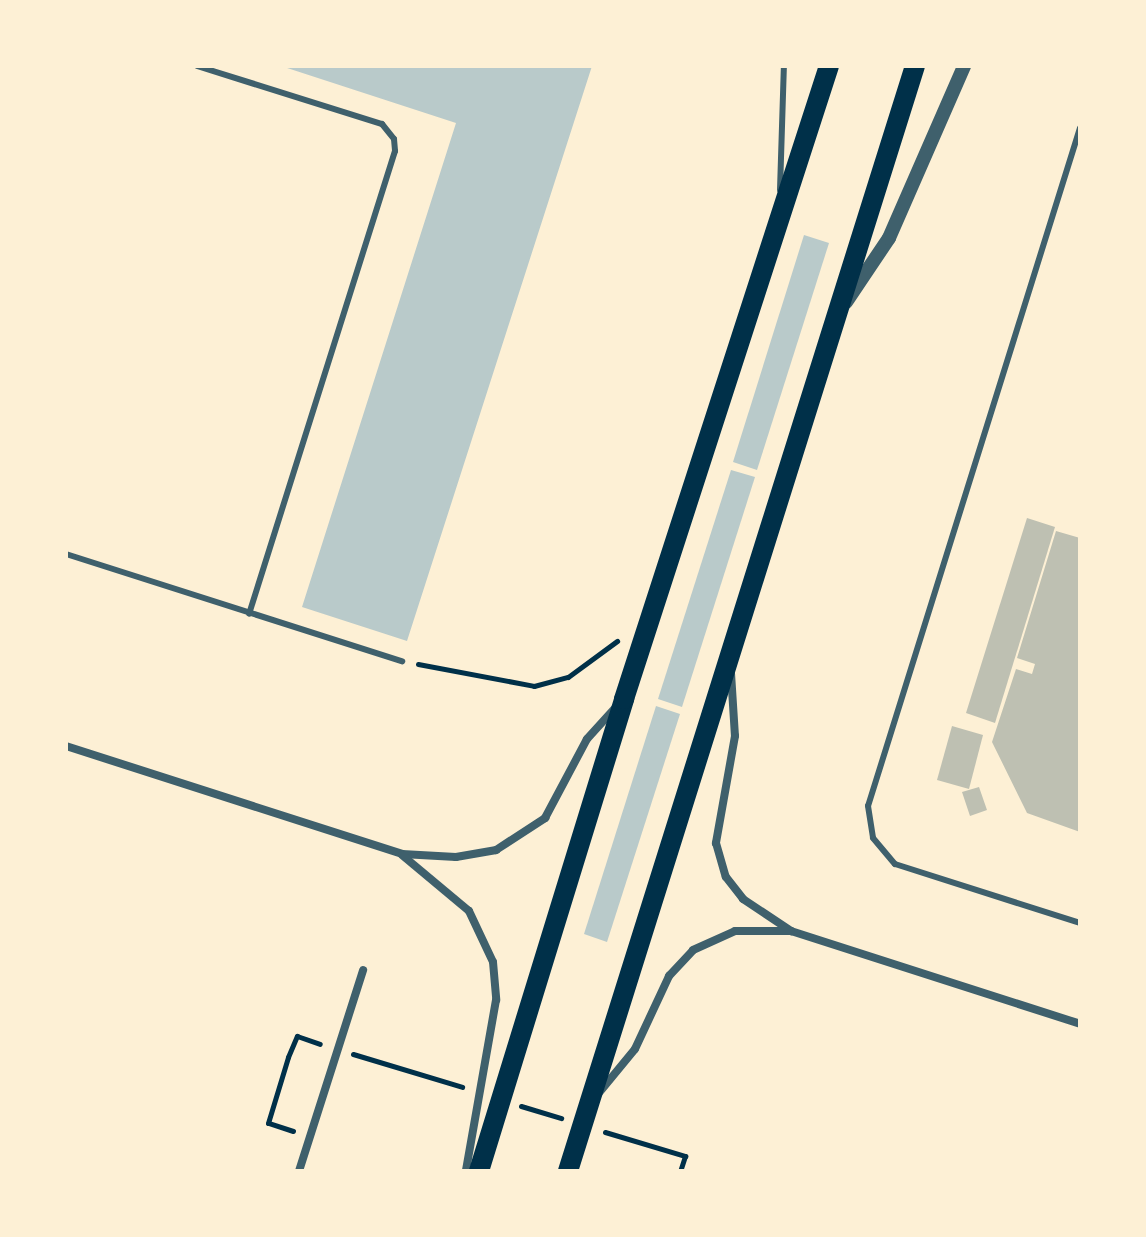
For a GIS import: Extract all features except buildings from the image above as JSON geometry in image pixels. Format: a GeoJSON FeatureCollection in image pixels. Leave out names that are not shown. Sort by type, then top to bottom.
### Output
{"type":"FeatureCollection","features":[{"type":"Feature","properties":{"kind":"main road"},"geometry":{"type":"LineString","coordinates":[[479,1171],[651,613],[829,66]]}},
{"type":"Feature","properties":{"kind":"main road"},"geometry":{"type":"LineString","coordinates":[[568,1171],[915,66]]}},
{"type":"Feature","properties":{"kind":"street"},"geometry":{"type":"LineString","coordinates":[[836,315],[889,238],[964,66]]}},
{"type":"Feature","properties":{"kind":"street"},"geometry":{"type":"LineString","coordinates":[[729,664],[736,712],[717,826],[719,861],[743,899],[791,931],[1080,1024]]}},
{"type":"Feature","properties":{"kind":"street"},"geometry":{"type":"LineString","coordinates":[[66,746],[402,854],[476,856],[531,831],[556,802],[587,739],[624,699]]}},
{"type":"Feature","properties":{"kind":"street"},"geometry":{"type":"LineString","coordinates":[[402,854],[464,904],[493,962],[496,1000],[466,1171]]}},
{"type":"Feature","properties":{"kind":"street"},"geometry":{"type":"LineString","coordinates":[[589,1103],[635,1049],[669,976],[693,950],[735,931],[791,931]]}},
{"type":"Feature","properties":{"kind":"street"},"geometry":{"type":"LineString","coordinates":[[299,1171],[363,970]]}},
{"type":"Feature","properties":{"kind":"lane"},"geometry":{"type":"LineString","coordinates":[[197,66],[382,124],[395,151],[249,613]]}},
{"type":"Feature","properties":{"kind":"lane"},"geometry":{"type":"LineString","coordinates":[[773,242],[785,126],[784,66]]}},
{"type":"Feature","properties":{"kind":"lane"},"geometry":{"type":"LineString","coordinates":[[1080,128],[868,806],[873,838],[895,864],[1080,923]]}},
{"type":"Feature","properties":{"kind":"lane"},"geometry":{"type":"LineString","coordinates":[[66,554],[402,661]]}},
{"type":"Feature","properties":{"kind":"path"},"geometry":{"type":"LineString","coordinates":[[402,661],[517,686],[551,684],[585,667],[651,613]]}},
{"type":"Feature","properties":{"kind":"path"},"geometry":{"type":"LineString","coordinates":[[297,1036],[268,1123],[310,1136]]}},
{"type":"Feature","properties":{"kind":"path"},"geometry":{"type":"LineString","coordinates":[[680,1171],[685,1156]]}},
{"type":"Feature","properties":{"kind":"shaded area"},"geometry":{"type":"Polygon","coordinates":[[[281,66],[592,66],[407,641],[302,607],[456,123],[281,66]]]}},
{"type":"Feature","properties":{"kind":"shaded area"},"geometry":{"type":"Polygon","coordinates":[[[804,235],[829,243],[757,470],[733,462],[804,235]]]}},
{"type":"Feature","properties":{"kind":"shaded area"},"geometry":{"type":"Polygon","coordinates":[[[731,470],[755,477],[682,707],[658,699],[731,470]]]}},
{"type":"Feature","properties":{"kind":"shaded area"},"geometry":{"type":"Polygon","coordinates":[[[656,706],[680,714],[607,942],[584,934],[656,706]]]}}]}
